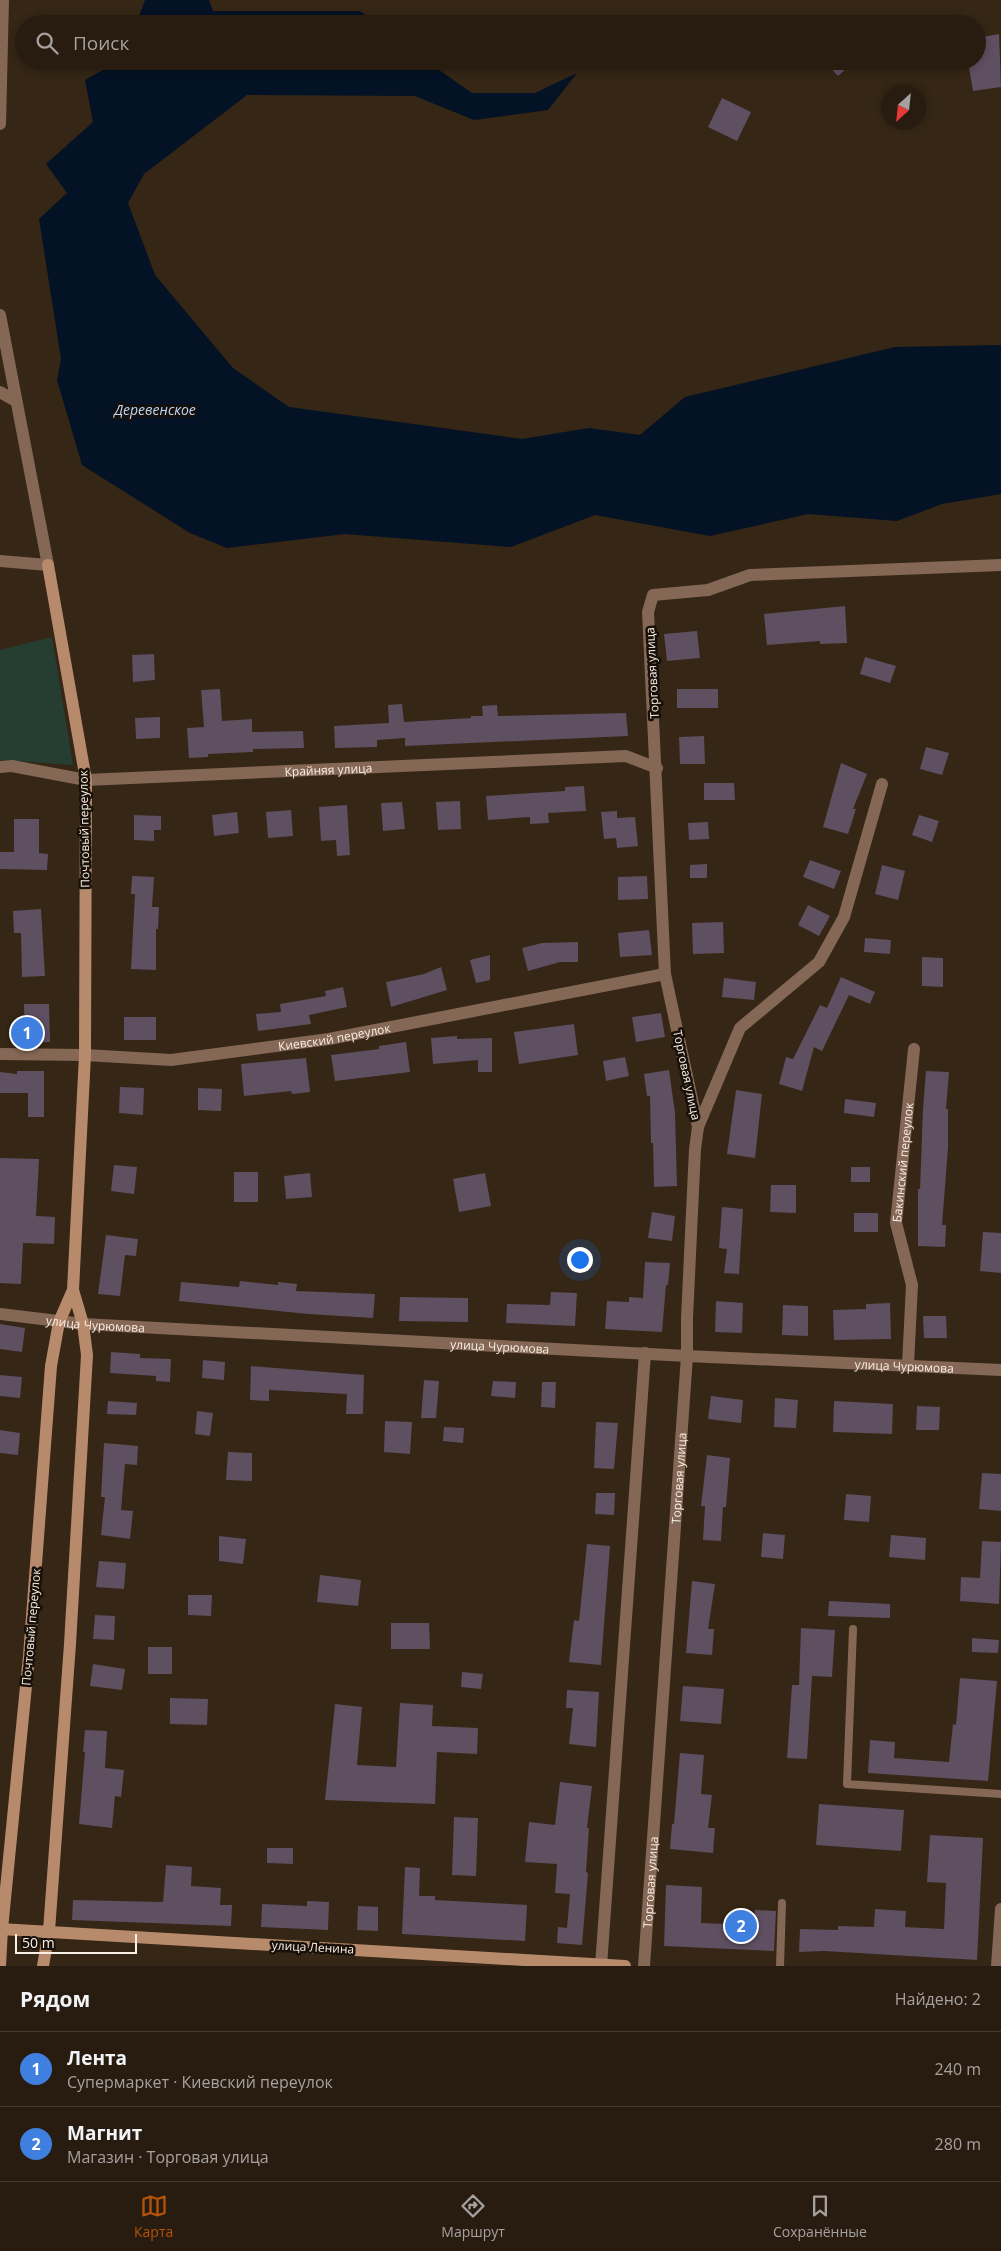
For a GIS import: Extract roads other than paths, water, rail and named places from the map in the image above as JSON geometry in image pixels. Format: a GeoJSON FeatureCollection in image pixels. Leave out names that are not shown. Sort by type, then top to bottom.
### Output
{"type":"FeatureCollection","features":[{"type":"Feature","properties":{"kind":"street"},"geometry":{"type":"LineString","coordinates":[[0,124],[2,0]]}},
{"type":"Feature","properties":{"kind":"street","name":"Почтовый переулок"},"geometry":{"type":"LineString","coordinates":[[0,315],[48,565],[86,780],[85,1055],[73,1290],[83,1324],[87,1355],[69,1654],[48,1931],[43,1966]]}},
{"type":"Feature","properties":{"kind":"street"},"geometry":{"type":"LineString","coordinates":[[0,392],[16,401]]}},
{"type":"Feature","properties":{"kind":"street"},"geometry":{"type":"LineString","coordinates":[[0,561],[48,565]]}},
{"type":"Feature","properties":{"kind":"street","name":"Торговая улица"},"geometry":{"type":"LineString","coordinates":[[644,1966],[687,1356],[695,1149],[698,1127],[665,974],[657,768],[648,612],[654,595],[708,590],[750,575],[1001,565]]}},
{"type":"Feature","properties":{"kind":"street","name":"Крайняя улица"},"geometry":{"type":"LineString","coordinates":[[0,768],[12,766],[86,780],[626,756],[657,768]]}},
{"type":"Feature","properties":{"kind":"street"},"geometry":{"type":"LineString","coordinates":[[698,1127],[740,1028],[819,962],[844,916],[882,784]]}},
{"type":"Feature","properties":{"kind":"street","name":"Киевский переулок"},"geometry":{"type":"LineString","coordinates":[[0,1054],[85,1055],[171,1060],[330,1039],[665,974]]}},
{"type":"Feature","properties":{"kind":"street","name":"Бакинский переулок"},"geometry":{"type":"LineString","coordinates":[[908,1364],[912,1285],[896,1222],[914,1049]]}},
{"type":"Feature","properties":{"kind":"street","name":"Почтовый переулок"},"geometry":{"type":"LineString","coordinates":[[0,1966],[1,1929],[29,1656],[51,1366],[59,1322],[73,1290]]}},
{"type":"Feature","properties":{"kind":"street","name":"улица Чурюмова"},"geometry":{"type":"LineString","coordinates":[[0,1314],[83,1324],[687,1356],[908,1364],[1001,1370]]}},
{"type":"Feature","properties":{"kind":"street"},"geometry":{"type":"LineString","coordinates":[[601,1966],[645,1353]]}},
{"type":"Feature","properties":{"kind":"street"},"geometry":{"type":"LineString","coordinates":[[997,1966],[1001,1909]]}},
{"type":"Feature","properties":{"kind":"street","name":"улица Ленина"},"geometry":{"type":"LineString","coordinates":[[1,1929],[625,1966]]}},
{"type":"Feature","properties":{"kind":"lane"},"geometry":{"type":"LineString","coordinates":[[852,1629],[847,1784],[1001,1794]]}},
{"type":"Feature","properties":{"kind":"lane"},"geometry":{"type":"LineString","coordinates":[[780,1966],[782,1903]]}},
{"type":"Feature","properties":{"kind":"water"},"geometry":{"type":"Polygon","coordinates":[[[145,0],[209,0],[213,11],[360,11],[365,15],[139,15],[145,0]]]}},
{"type":"Feature","properties":{"kind":"water","name":"Деревенское"},"geometry":{"type":"Polygon","coordinates":[[[103,70],[439,70],[472,93],[535,93],[577,73],[548,110],[474,120],[415,96],[247,95],[144,174],[128,203],[155,275],[233,368],[289,407],[522,439],[589,428],[640,435],[685,397],[895,347],[1001,345],[1001,494],[942,504],[897,521],[808,514],[710,536],[595,515],[511,547],[345,534],[227,548],[190,533],[82,465],[57,380],[61,359],[39,219],[67,193],[46,164],[93,122],[85,80],[103,70]]]}},
{"type":"Feature","properties":{"kind":"place","name":"Лента"},"geometry":{"type":"Point","coordinates":[27,1033]}},
{"type":"Feature","properties":{"kind":"place","name":"Магнит"},"geometry":{"type":"Point","coordinates":[741,1926]}}]}
